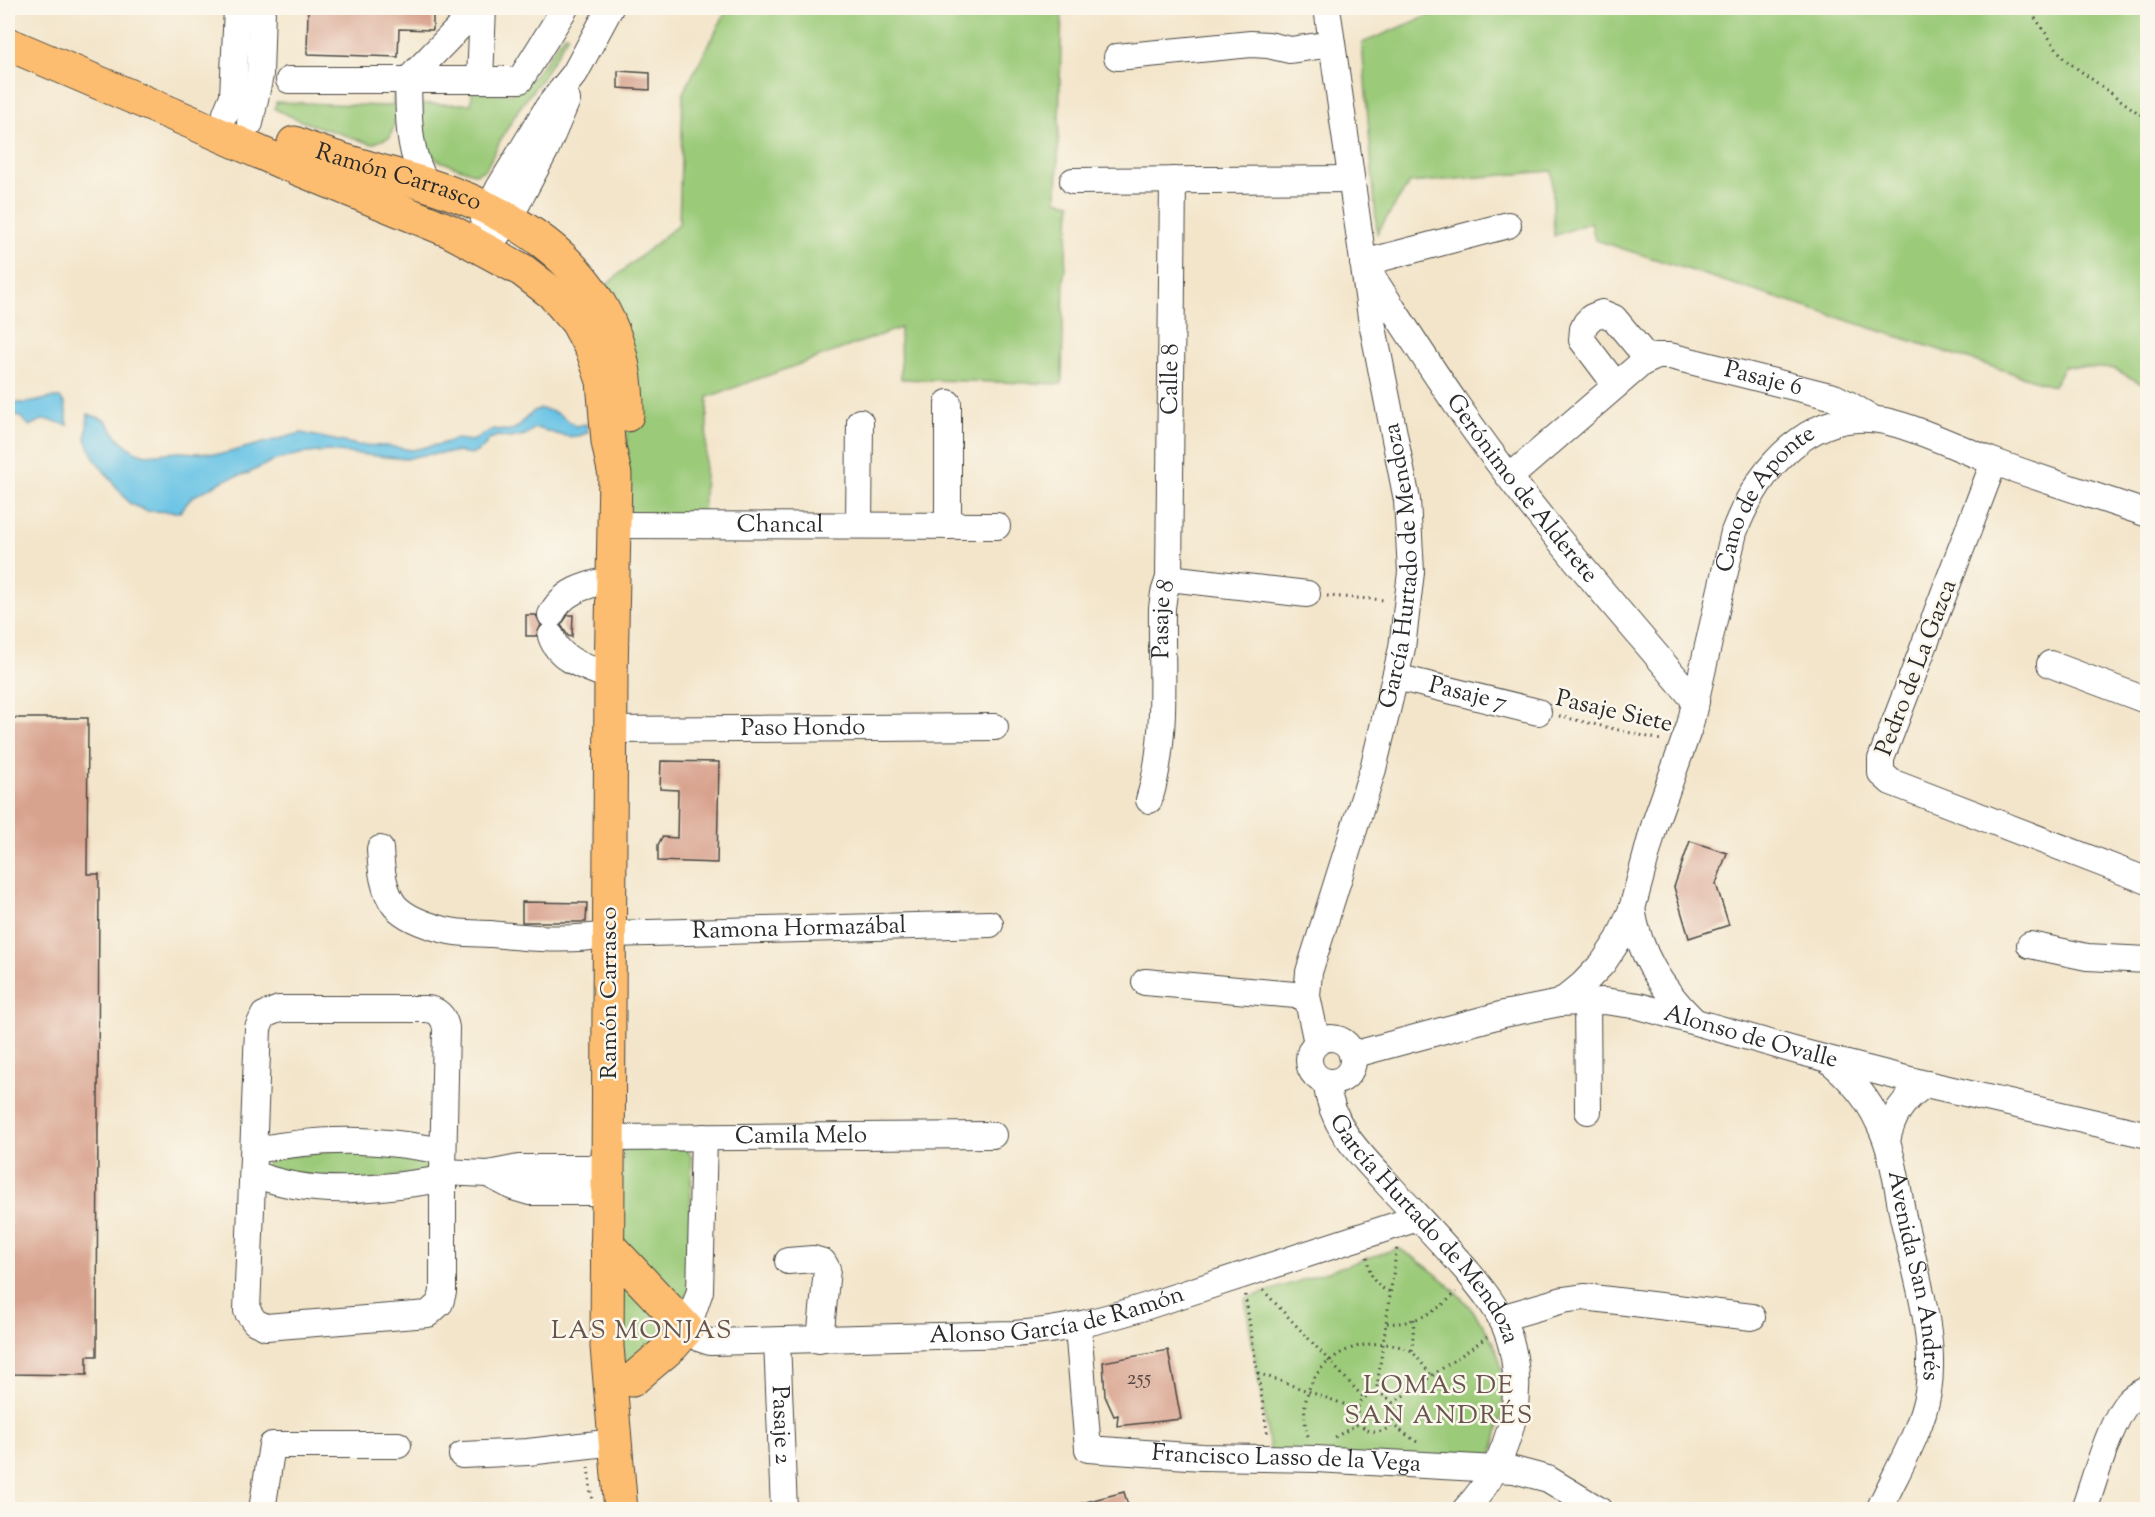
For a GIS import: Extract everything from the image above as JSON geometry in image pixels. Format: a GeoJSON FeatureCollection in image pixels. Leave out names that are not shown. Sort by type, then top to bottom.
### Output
{"type":"FeatureCollection","features":[{"type":"Feature","properties":{"kind":"main road","name":"Ramón Carrasco"},"geometry":{"type":"LineString","coordinates":[[8,20],[333,158],[427,184],[499,214],[552,248],[590,288],[610,325],[623,366],[627,404],[623,449],[615,475]]}},
{"type":"Feature","properties":{"kind":"main road","name":"Ramón Carrasco"},"geometry":{"type":"LineString","coordinates":[[8,44],[279,161],[431,222],[522,270],[566,307],[586,336],[603,381],[608,441],[615,475],[612,579],[607,1244],[620,1374],[643,1509]]}},
{"type":"Feature","properties":{"kind":"main road","name":"Alonso García de Ramón"},"geometry":{"type":"LineString","coordinates":[[607,1244],[687,1329]]}},
{"type":"Feature","properties":{"kind":"main road"},"geometry":{"type":"LineString","coordinates":[[620,1374],[672,1346],[687,1329]]}},
{"type":"Feature","properties":{"kind":"main road","name":"Ramón Carrasco"},"geometry":{"type":"LineString","coordinates":[[620,1374],[615,1442],[621,1509]]}},
{"type":"Feature","properties":{"kind":"street"},"geometry":{"type":"LineString","coordinates":[[237,8],[233,96],[238,118]]}},
{"type":"Feature","properties":{"kind":"street"},"geometry":{"type":"LineString","coordinates":[[238,118],[260,75],[262,8]]}},
{"type":"Feature","properties":{"kind":"street"},"geometry":{"type":"LineString","coordinates":[[427,184],[414,157],[409,134],[408,80],[481,8]]}},
{"type":"Feature","properties":{"kind":"street"},"geometry":{"type":"LineString","coordinates":[[480,80],[481,8]]}},
{"type":"Feature","properties":{"kind":"street"},"geometry":{"type":"LineString","coordinates":[[482,248],[496,236],[499,214],[554,132],[575,74],[610,8]]}},
{"type":"Feature","properties":{"kind":"street","name":"García Hurtado de Mendoza"},"geometry":{"type":"LineString","coordinates":[[1317,1043],[1307,996],[1309,972],[1370,780],[1396,677],[1408,602],[1411,551],[1407,500],[1371,316],[1327,8]]}},
{"type":"Feature","properties":{"kind":"street"},"geometry":{"type":"LineString","coordinates":[[289,80],[520,80],[562,12],[594,38]]}},
{"type":"Feature","properties":{"kind":"street"},"geometry":{"type":"LineString","coordinates":[[1117,57],[1251,44],[1290,50],[1332,44]]}},
{"type":"Feature","properties":{"kind":"street"},"geometry":{"type":"LineString","coordinates":[[378,171],[401,147],[409,134]]}},
{"type":"Feature","properties":{"kind":"street"},"geometry":{"type":"LineString","coordinates":[[1073,181],[1351,179]]}},
{"type":"Feature","properties":{"kind":"street","name":"Calle 8"},"geometry":{"type":"LineString","coordinates":[[1169,578],[1173,180]]}},
{"type":"Feature","properties":{"kind":"street"},"geometry":{"type":"LineString","coordinates":[[1363,263],[1508,225]]}},
{"type":"Feature","properties":{"kind":"street","name":"Gerónimo de Alderete"},"geometry":{"type":"LineString","coordinates":[[1363,263],[1456,404],[1510,477],[1696,702]]}},
{"type":"Feature","properties":{"kind":"street"},"geometry":{"type":"LineString","coordinates":[[1510,477],[1648,359],[1614,318],[1602,313],[1593,317],[1582,329],[1582,340],[1616,385]]}},
{"type":"Feature","properties":{"kind":"street","name":"Pasaje 6"},"geometry":{"type":"LineString","coordinates":[[1648,359],[1670,356],[1820,393],[1848,404],[1873,419]]}},
{"type":"Feature","properties":{"kind":"street"},"geometry":{"type":"LineString","coordinates":[[948,403],[948,526]]}},
{"type":"Feature","properties":{"kind":"street","name":"Cano de Aponte"},"geometry":{"type":"LineString","coordinates":[[1560,1002],[1583,984],[1603,963],[1619,939],[1632,909],[1655,823],[1696,702],[1729,550],[1741,514],[1761,479],[1791,447],[1819,428],[1848,420],[1873,419],[1901,426],[1994,462],[2148,513]]}},
{"type":"Feature","properties":{"kind":"street"},"geometry":{"type":"LineString","coordinates":[[859,525],[860,423]]}},
{"type":"Feature","properties":{"kind":"street","name":"Pedro de La Gazca"},"geometry":{"type":"LineString","coordinates":[[1994,462],[1880,764],[1881,773],[1890,782],[2148,881]]}},
{"type":"Feature","properties":{"kind":"street","name":"Chancal"},"geometry":{"type":"LineString","coordinates":[[614,525],[997,526]]}},
{"type":"Feature","properties":{"kind":"street","name":"Pasaje 8"},"geometry":{"type":"LineString","coordinates":[[1149,800],[1160,747],[1162,608],[1169,578],[1307,594]]}},
{"type":"Feature","properties":{"kind":"street"},"geometry":{"type":"LineString","coordinates":[[611,677],[575,663],[555,647],[551,626],[556,605],[576,588],[612,579]]}},
{"type":"Feature","properties":{"kind":"street"},"geometry":{"type":"LineString","coordinates":[[2050,664],[2148,700]]}},
{"type":"Feature","properties":{"kind":"street","name":"Pasaje 7"},"geometry":{"type":"LineString","coordinates":[[1396,677],[1538,711]]}},
{"type":"Feature","properties":{"kind":"street","name":"Paso Hondo"},"geometry":{"type":"LineString","coordinates":[[611,730],[995,727]]}},
{"type":"Feature","properties":{"kind":"street","name":"Ramona Hormazábal"},"geometry":{"type":"LineString","coordinates":[[380,849],[381,869],[386,888],[396,906],[412,918],[446,931],[556,940],[590,938],[610,933],[990,924]]}},
{"type":"Feature","properties":{"kind":"street","name":"Cano de Aponte"},"geometry":{"type":"LineString","coordinates":[[1632,909],[1637,935],[1654,972],[1665,989],[1693,1020]]}},
{"type":"Feature","properties":{"kind":"street"},"geometry":{"type":"LineString","coordinates":[[2030,945],[2087,957],[2148,960]]}},
{"type":"Feature","properties":{"kind":"street"},"geometry":{"type":"LineString","coordinates":[[1145,982],[1307,996]]}},
{"type":"Feature","properties":{"kind":"street"},"geometry":{"type":"LineString","coordinates":[[1587,1000],[1588,1112]]}},
{"type":"Feature","properties":{"kind":"street","name":"Alonso de Ovalle"},"geometry":{"type":"LineString","coordinates":[[1352,1055],[1504,1014],[1560,1002],[1587,1000],[1639,1006],[1926,1084],[2148,1135]]}},
{"type":"Feature","properties":{"kind":"street"},"geometry":{"type":"LineString","coordinates":[[279,1009],[431,1009],[440,1015],[446,1028],[443,1292],[437,1307],[423,1315],[261,1326],[250,1317],[246,1305],[254,1162],[258,1028],[264,1015],[279,1009]]}},
{"type":"Feature","properties":{"kind":"street"},"geometry":{"type":"LineString","coordinates":[[1335,1038],[1346,1044],[1352,1055],[1351,1068],[1339,1081],[1326,1082],[1316,1076],[1309,1065],[1310,1053],[1323,1039],[1335,1038]]}},
{"type":"Feature","properties":{"kind":"street","name":"Avenida San Andrés"},"geometry":{"type":"LineString","coordinates":[[1827,1058],[1855,1085],[1868,1102],[1887,1141],[1925,1320],[1930,1356],[1930,1374],[1922,1414],[1879,1509]]}},
{"type":"Feature","properties":{"kind":"street","name":"García Hurtado de Mendoza"},"geometry":{"type":"LineString","coordinates":[[1326,1082],[1333,1111],[1347,1138],[1472,1277],[1495,1327],[1514,1355],[1516,1390],[1511,1428],[1496,1469],[1478,1496],[1465,1509]]}},
{"type":"Feature","properties":{"kind":"street","name":"Avenida San Andrés"},"geometry":{"type":"LineString","coordinates":[[1887,1141],[1890,1128],[1901,1105],[1926,1084]]}},
{"type":"Feature","properties":{"kind":"street","name":"Camila Melo"},"geometry":{"type":"LineString","coordinates":[[443,1167],[488,1174],[513,1187],[530,1192],[704,1137],[993,1135]]}},
{"type":"Feature","properties":{"kind":"street"},"geometry":{"type":"LineString","coordinates":[[687,1329],[700,1291],[704,1137]]}},
{"type":"Feature","properties":{"kind":"street"},"geometry":{"type":"LineString","coordinates":[[254,1162],[305,1142],[353,1140],[390,1142],[443,1167]]}},
{"type":"Feature","properties":{"kind":"street"},"geometry":{"type":"LineString","coordinates":[[254,1162],[290,1185],[329,1190],[377,1189],[443,1167]]}},
{"type":"Feature","properties":{"kind":"street","name":"Alonso García de Ramón"},"geometry":{"type":"LineString","coordinates":[[687,1329],[701,1339],[710,1342],[1013,1334],[1078,1327],[1418,1218]]}},
{"type":"Feature","properties":{"kind":"street"},"geometry":{"type":"LineString","coordinates":[[788,1261],[813,1259],[823,1262],[827,1269],[820,1340]]}},
{"type":"Feature","properties":{"kind":"street"},"geometry":{"type":"LineString","coordinates":[[1495,1327],[1563,1300],[1584,1297],[1752,1317]]}},
{"type":"Feature","properties":{"kind":"street","name":"Francisco Lasso de la Vega"},"geometry":{"type":"LineString","coordinates":[[1078,1327],[1088,1449],[1202,1457],[1316,1459],[1514,1470],[1548,1479],[1599,1509]]}},
{"type":"Feature","properties":{"kind":"street","name":"Pasaje 2"},"geometry":{"type":"LineString","coordinates":[[777,1341],[784,1509]]}},
{"type":"Feature","properties":{"kind":"street"},"geometry":{"type":"LineString","coordinates":[[2084,1509],[2117,1419],[2135,1395],[2148,1389]]}},
{"type":"Feature","properties":{"kind":"street"},"geometry":{"type":"LineString","coordinates":[[462,1455],[528,1452],[615,1442]]}},
{"type":"Feature","properties":{"kind":"street"},"geometry":{"type":"LineString","coordinates":[[262,1509],[272,1445],[398,1445]]}},
{"type":"Feature","properties":{"kind":"path"},"geometry":{"type":"LineString","coordinates":[[2028,8],[2064,59],[2148,120]]}},
{"type":"Feature","properties":{"kind":"path"},"geometry":{"type":"LineString","coordinates":[[1307,594],[1408,602]]}},
{"type":"Feature","properties":{"kind":"path","name":"Pasaje Siete"},"geometry":{"type":"LineString","coordinates":[[1538,711],[1683,745]]}},
{"type":"Feature","properties":{"kind":"path"},"geometry":{"type":"LineString","coordinates":[[1376,1393],[1398,1248]]}},
{"type":"Feature","properties":{"kind":"path"},"geometry":{"type":"LineString","coordinates":[[1367,1259],[1375,1284],[1391,1292]]}},
{"type":"Feature","properties":{"kind":"path"},"geometry":{"type":"LineString","coordinates":[[1265,1293],[1364,1398]]}},
{"type":"Feature","properties":{"kind":"path"},"geometry":{"type":"LineString","coordinates":[[1387,1323],[1414,1319],[1439,1307],[1456,1293]]}},
{"type":"Feature","properties":{"kind":"path"},"geometry":{"type":"LineString","coordinates":[[1245,1299],[1269,1443]]}},
{"type":"Feature","properties":{"kind":"path"},"geometry":{"type":"LineString","coordinates":[[1412,1351],[1414,1319]]}},
{"type":"Feature","properties":{"kind":"path"},"geometry":{"type":"LineString","coordinates":[[1393,1403],[1495,1327]]}},
{"type":"Feature","properties":{"kind":"path"},"geometry":{"type":"LineString","coordinates":[[1312,1443],[1305,1422],[1307,1391],[1329,1361],[1349,1348],[1383,1343],[1398,1345],[1412,1351],[1432,1376]]}},
{"type":"Feature","properties":{"kind":"path"},"geometry":{"type":"LineString","coordinates":[[1257,1373],[1358,1409]]}},
{"type":"Feature","properties":{"kind":"path"},"geometry":{"type":"LineString","coordinates":[[1376,1393],[1385,1396],[1393,1403],[1395,1411],[1393,1422],[1385,1430],[1375,1432],[1361,1427],[1357,1417],[1359,1403],[1364,1398],[1376,1393]]}},
{"type":"Feature","properties":{"kind":"green space"},"geometry":{"type":"Polygon","coordinates":[[[728,8],[1062,8],[1057,200],[1071,203],[1064,277],[1062,384],[901,379],[900,328],[708,397],[703,520],[631,520],[626,426],[594,295],[679,224],[683,93],[728,8]]]}},
{"type":"Feature","properties":{"kind":"green space"},"geometry":{"type":"Polygon","coordinates":[[[1447,8],[2147,8],[2147,387],[2115,369],[2064,366],[2053,386],[1595,240],[1591,222],[1554,236],[1552,171],[1409,183],[1377,233],[1362,43],[1447,8]]]}},
{"type":"Feature","properties":{"kind":"green space"},"geometry":{"type":"Polygon","coordinates":[[[565,34],[568,35],[567,37],[542,78],[518,110],[486,169],[476,174],[437,160],[426,148],[423,141],[423,104],[471,104],[472,92],[500,94],[515,92],[535,75],[565,34]]]}},
{"type":"Feature","properties":{"kind":"green space"},"geometry":{"type":"Polygon","coordinates":[[[394,90],[400,91],[390,137],[372,144],[301,121],[275,109],[276,102],[393,105],[394,90]]]}},
{"type":"Feature","properties":{"kind":"green space"},"geometry":{"type":"Polygon","coordinates":[[[357,1147],[430,1159],[437,1169],[355,1184],[265,1169],[268,1159],[357,1147]]]}},
{"type":"Feature","properties":{"kind":"green space"},"geometry":{"type":"Polygon","coordinates":[[[623,1148],[686,1148],[692,1158],[688,1294],[667,1327],[625,1373],[618,1281],[623,1148]]]}},
{"type":"Feature","properties":{"kind":"green space"},"geometry":{"type":"Polygon","coordinates":[[[1398,1248],[1430,1270],[1461,1298],[1475,1313],[1495,1348],[1501,1366],[1504,1391],[1496,1442],[1489,1466],[1271,1455],[1245,1299],[1398,1248]]]}},
{"type":"Feature","properties":{"kind":"water"},"geometry":{"type":"Polygon","coordinates":[[[60,398],[65,404],[68,425],[45,420],[30,426],[20,417],[8,412],[8,401],[24,403],[60,398]]]}},
{"type":"Feature","properties":{"kind":"water"},"geometry":{"type":"Polygon","coordinates":[[[539,409],[558,414],[575,426],[586,424],[588,432],[568,436],[535,428],[525,435],[510,438],[498,436],[489,439],[483,448],[473,454],[456,452],[406,459],[327,451],[300,454],[272,461],[249,473],[227,479],[192,497],[180,512],[146,511],[129,503],[94,458],[86,439],[88,414],[105,420],[120,440],[134,451],[146,455],[178,452],[222,454],[301,433],[358,445],[412,450],[456,439],[472,441],[493,429],[511,430],[521,425],[527,416],[539,409]]]}},
{"type":"Feature","properties":{"kind":"building"},"geometry":{"type":"Polygon","coordinates":[[[308,8],[433,8],[433,30],[399,29],[398,57],[307,54],[308,8]]]}},
{"type":"Feature","properties":{"kind":"building"},"geometry":{"type":"Polygon","coordinates":[[[618,71],[650,73],[650,90],[618,88],[618,71]]]}},
{"type":"Feature","properties":{"kind":"building"},"geometry":{"type":"Polygon","coordinates":[[[526,615],[536,615],[541,625],[536,636],[526,636],[526,615]]]}},
{"type":"Feature","properties":{"kind":"building"},"geometry":{"type":"Polygon","coordinates":[[[568,615],[573,615],[572,637],[568,636],[561,625],[568,615]]]}},
{"type":"Feature","properties":{"kind":"building"},"geometry":{"type":"Polygon","coordinates":[[[8,718],[88,718],[87,874],[99,874],[97,1356],[87,1356],[87,1375],[8,1374],[8,718]]]}},
{"type":"Feature","properties":{"kind":"building"},"geometry":{"type":"Polygon","coordinates":[[[661,761],[719,762],[717,863],[658,861],[658,845],[662,837],[677,838],[678,790],[660,789],[661,761]]]}},
{"type":"Feature","properties":{"kind":"building"},"geometry":{"type":"Polygon","coordinates":[[[1690,841],[1727,853],[1716,884],[1729,925],[1689,938],[1674,887],[1690,841]]]}},
{"type":"Feature","properties":{"kind":"building"},"geometry":{"type":"Polygon","coordinates":[[[522,902],[587,903],[586,922],[522,922],[522,902]]]}},
{"type":"Feature","properties":{"kind":"building"},"geometry":{"type":"Polygon","coordinates":[[[1168,1350],[1181,1419],[1117,1426],[1118,1415],[1114,1416],[1105,1396],[1103,1362],[1168,1350]]]}},
{"type":"Feature","properties":{"kind":"building"},"geometry":{"type":"Polygon","coordinates":[[[1124,1492],[1129,1509],[1079,1509],[1078,1504],[1124,1492]]]}},
{"type":"Feature","properties":{"kind":"district","name":"LAS MONJAS"},"geometry":{"type":"Point","coordinates":[642,1331]}},
{"type":"Feature","properties":{"kind":"district","name":"LOMAS DE SAN ANDRÉS"},"geometry":{"type":"Point","coordinates":[1439,1401]}}]}
